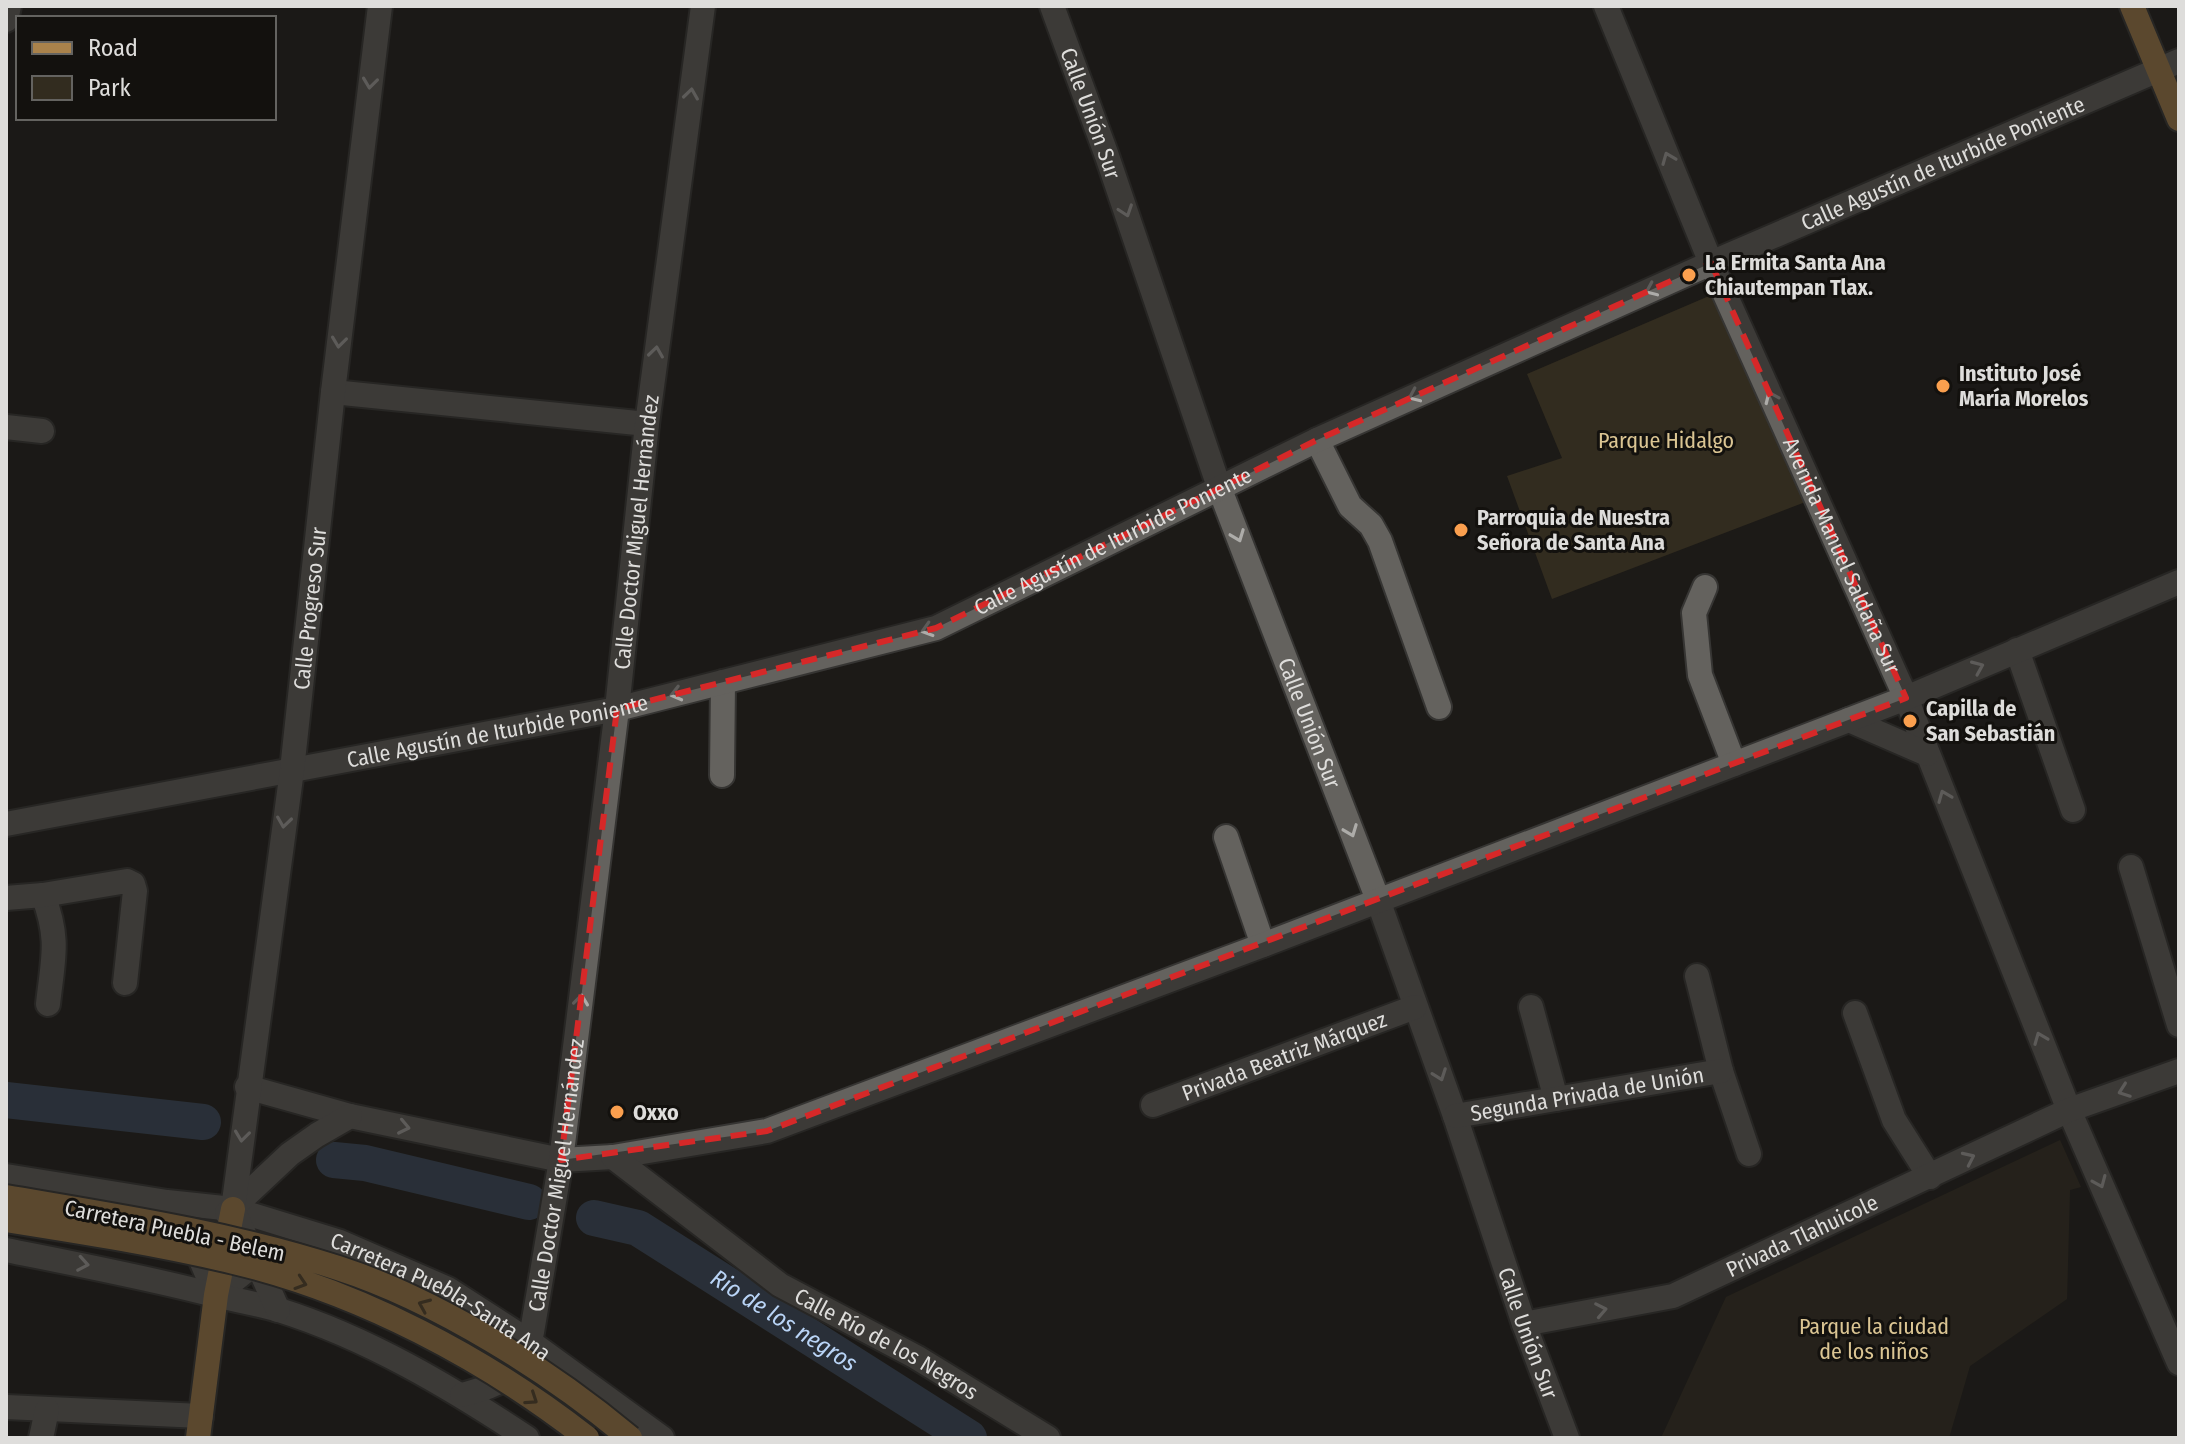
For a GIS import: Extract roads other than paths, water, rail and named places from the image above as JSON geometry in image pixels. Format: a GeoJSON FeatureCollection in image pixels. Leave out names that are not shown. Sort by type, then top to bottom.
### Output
{"type":"FeatureCollection","features":[{"type":"Feature","properties":{"kind":"main road"},"geometry":{"type":"LineString","coordinates":[[2132,6],[2169,65],[2179,119]]}},
{"type":"Feature","properties":{"kind":"main road","name":"Carretera Puebla - Belem"},"geometry":{"type":"LineString","coordinates":[[6,1197],[253,1242],[342,1269],[444,1313],[543,1373],[630,1438]]}},
{"type":"Feature","properties":{"kind":"main road"},"geometry":{"type":"LineString","coordinates":[[199,1427],[216,1295],[233,1209]]}},
{"type":"Feature","properties":{"kind":"main road","name":"Carretera Puebla - Belem"},"geometry":{"type":"LineString","coordinates":[[6,1220],[236,1262],[333,1294],[418,1330],[504,1380],[587,1438]]}},
{"type":"Feature","properties":{"kind":"street"},"geometry":{"type":"LineString","coordinates":[[6,20],[9,6]]}},
{"type":"Feature","properties":{"kind":"street","name":"Calle Progreso Sur"},"geometry":{"type":"LineString","coordinates":[[233,1209],[292,770],[333,392],[380,6]]}},
{"type":"Feature","properties":{"kind":"street","name":"Calle Doctor Miguel Hernández"},"geometry":{"type":"LineString","coordinates":[[530,1342],[561,1160],[617,709],[647,424],[703,6]]}},
{"type":"Feature","properties":{"kind":"street","name":"Calle Unión Sur"},"geometry":{"type":"LineString","coordinates":[[1052,6],[1107,156],[1219,487],[1378,900],[1455,1116],[1524,1324],[1567,1438]]}},
{"type":"Feature","properties":{"kind":"street","name":"Avenida Manuel Saldaña Sur"},"geometry":{"type":"LineString","coordinates":[[1606,6],[1711,263],[1906,698],[2069,1110],[2179,1363]]}},
{"type":"Feature","properties":{"kind":"street","name":"Calle Agustín de Iturbide Poniente"},"geometry":{"type":"LineString","coordinates":[[6,824],[617,709],[936,628],[1317,440],[1711,263],[2169,65]]}},
{"type":"Feature","properties":{"kind":"street"},"geometry":{"type":"LineString","coordinates":[[333,392],[647,424]]}},
{"type":"Feature","properties":{"kind":"street"},"geometry":{"type":"LineString","coordinates":[[6,427],[42,431]]}},
{"type":"Feature","properties":{"kind":"street"},"geometry":{"type":"LineString","coordinates":[[1317,440],[1350,506],[1371,525],[1380,541],[1439,707]]}},
{"type":"Feature","properties":{"kind":"street"},"geometry":{"type":"LineString","coordinates":[[247,1087],[350,1116],[561,1160],[613,1157],[767,1131],[1906,698],[2179,582]]}},
{"type":"Feature","properties":{"kind":"street"},"geometry":{"type":"LineString","coordinates":[[1705,587],[1694,613],[1700,675],[1734,764]]}},
{"type":"Feature","properties":{"kind":"street"},"geometry":{"type":"LineString","coordinates":[[2017,650],[2073,810]]}},
{"type":"Feature","properties":{"kind":"street"},"geometry":{"type":"LineString","coordinates":[[722,775],[723,682]]}},
{"type":"Feature","properties":{"kind":"street"},"geometry":{"type":"LineString","coordinates":[[1849,720],[1927,754]]}},
{"type":"Feature","properties":{"kind":"street"},"geometry":{"type":"LineString","coordinates":[[1226,837],[1263,945]]}},
{"type":"Feature","properties":{"kind":"street"},"geometry":{"type":"LineString","coordinates":[[2131,867],[2179,1025]]}},
{"type":"Feature","properties":{"kind":"street"},"geometry":{"type":"LineString","coordinates":[[6,898],[127,881],[133,884],[135,891],[125,983]]}},
{"type":"Feature","properties":{"kind":"street"},"geometry":{"type":"LineString","coordinates":[[43,895],[56,938],[48,1004]]}},
{"type":"Feature","properties":{"kind":"street"},"geometry":{"type":"LineString","coordinates":[[1697,976],[1721,1071],[1749,1154]]}},
{"type":"Feature","properties":{"kind":"street","name":"Privada Beatriz Márquez"},"geometry":{"type":"LineString","coordinates":[[1153,1105],[1415,1007]]}},
{"type":"Feature","properties":{"kind":"street"},"geometry":{"type":"LineString","coordinates":[[1531,1007],[1556,1099]]}},
{"type":"Feature","properties":{"kind":"street"},"geometry":{"type":"LineString","coordinates":[[1855,1013],[1894,1120],[1930,1177]]}},
{"type":"Feature","properties":{"kind":"street","name":"Segunda Privada de Unión"},"geometry":{"type":"LineString","coordinates":[[1455,1116],[1721,1071]]}},
{"type":"Feature","properties":{"kind":"street","name":"Privada Tlahuicole"},"geometry":{"type":"LineString","coordinates":[[1524,1324],[1673,1296],[2069,1110],[2179,1071]]}},
{"type":"Feature","properties":{"kind":"street"},"geometry":{"type":"LineString","coordinates":[[137,1275],[233,1209],[290,1154],[350,1116]]}},
{"type":"Feature","properties":{"kind":"street","name":"Calle Río de los Negros"},"geometry":{"type":"LineString","coordinates":[[613,1157],[780,1285],[916,1357],[1048,1438]]}},
{"type":"Feature","properties":{"kind":"street","name":"Carretera Puebla-Santa Ana"},"geometry":{"type":"LineString","coordinates":[[6,1176],[167,1202],[233,1209],[340,1242],[448,1289],[530,1342],[662,1438]]}},
{"type":"Feature","properties":{"kind":"street"},"geometry":{"type":"LineString","coordinates":[[35,1256],[47,1183]]}},
{"type":"Feature","properties":{"kind":"street"},"geometry":{"type":"LineString","coordinates":[[167,1202],[192,1240],[216,1295]]}},
{"type":"Feature","properties":{"kind":"street"},"geometry":{"type":"LineString","coordinates":[[233,1209],[278,1310]]}},
{"type":"Feature","properties":{"kind":"street"},"geometry":{"type":"LineString","coordinates":[[216,1295],[297,1229]]}},
{"type":"Feature","properties":{"kind":"street"},"geometry":{"type":"LineString","coordinates":[[6,1250],[137,1275],[278,1310],[383,1354],[462,1395],[527,1438]]}},
{"type":"Feature","properties":{"kind":"street"},"geometry":{"type":"LineString","coordinates":[[462,1395],[491,1387],[515,1372],[530,1342]]}},
{"type":"Feature","properties":{"kind":"street"},"geometry":{"type":"LineString","coordinates":[[6,1407],[199,1427]]}},
{"type":"Feature","properties":{"kind":"street"},"geometry":{"type":"LineString","coordinates":[[574,1438],[581,1420],[596,1409],[621,1407]]}},
{"type":"Feature","properties":{"kind":"street"},"geometry":{"type":"LineString","coordinates":[[41,1438],[47,1410]]}},
{"type":"Feature","properties":{"kind":"waterway","name":"Rio de los negros"},"geometry":{"type":"LineString","coordinates":[[6,1100],[203,1122]]}},
{"type":"Feature","properties":{"kind":"waterway","name":"Rio de los negros"},"geometry":{"type":"LineString","coordinates":[[334,1160],[365,1163],[529,1202]]}},
{"type":"Feature","properties":{"kind":"waterway","name":"Rio de los negros"},"geometry":{"type":"LineString","coordinates":[[594,1218],[638,1228],[969,1438]]}},
{"type":"Feature","properties":{"kind":"place","name":"La Ermita Santa Ana Chiautempan Tlax."},"geometry":{"type":"Point","coordinates":[1689,275]}},
{"type":"Feature","properties":{"kind":"place","name":"Instituto José María Morelos"},"geometry":{"type":"Point","coordinates":[1943,386]}},
{"type":"Feature","properties":{"kind":"place","name":"Parroquia de Nuestra Señora de Santa Ana"},"geometry":{"type":"Point","coordinates":[1461,530]}},
{"type":"Feature","properties":{"kind":"place","name":"Capilla de San Sebastián"},"geometry":{"type":"Point","coordinates":[1910,721]}},
{"type":"Feature","properties":{"kind":"place","name":"Oxxo"},"geometry":{"type":"Point","coordinates":[617,1112]}},
{"type":"Feature","properties":{"kind":"park label","name":"Parque Hidalgo"},"geometry":{"type":"Point","coordinates":[1666,440]}},
{"type":"Feature","properties":{"kind":"park label","name":"Parque la ciudad de los niños"},"geometry":{"type":"Point","coordinates":[1874,1338]}}]}
